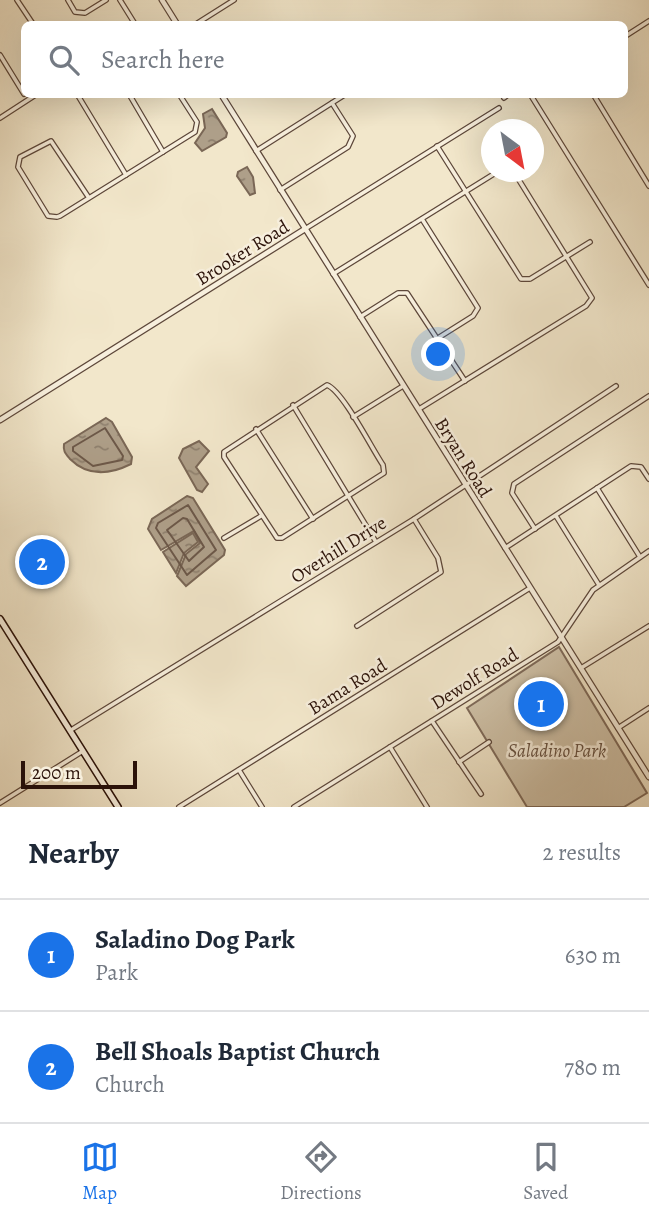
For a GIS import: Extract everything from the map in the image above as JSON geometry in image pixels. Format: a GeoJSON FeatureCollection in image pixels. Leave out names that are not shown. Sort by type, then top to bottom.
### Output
{"type":"FeatureCollection","features":[{"type":"Feature","properties":{"kind":"main road"},"geometry":{"type":"LineString","coordinates":[[0,619],[118,807]]}},
{"type":"Feature","properties":{"kind":"street"},"geometry":{"type":"LineString","coordinates":[[18,0],[31,21]]}},
{"type":"Feature","properties":{"kind":"street"},"geometry":{"type":"LineString","coordinates":[[68,0],[75,12],[85,13],[106,0]]}},
{"type":"Feature","properties":{"kind":"street"},"geometry":{"type":"LineString","coordinates":[[120,0],[133,21]]}},
{"type":"Feature","properties":{"kind":"street"},"geometry":{"type":"LineString","coordinates":[[162,0],[175,21]]}},
{"type":"Feature","properties":{"kind":"street"},"geometry":{"type":"LineString","coordinates":[[201,21],[234,0]]}},
{"type":"Feature","properties":{"kind":"street"},"geometry":{"type":"LineString","coordinates":[[628,35],[649,22]]}},
{"type":"Feature","properties":{"kind":"street"},"geometry":{"type":"LineString","coordinates":[[0,55],[21,89]]}},
{"type":"Feature","properties":{"kind":"street"},"geometry":{"type":"LineString","coordinates":[[0,118],[31,98]]}},
{"type":"Feature","properties":{"kind":"street"},"geometry":{"type":"LineString","coordinates":[[79,98],[126,175]]}},
{"type":"Feature","properties":{"kind":"street"},"geometry":{"type":"LineString","coordinates":[[131,98],[163,152]]}},
{"type":"Feature","properties":{"kind":"street"},"geometry":{"type":"LineString","coordinates":[[89,198],[51,141],[20,157],[18,167],[50,217],[57,217],[89,198],[163,152],[198,128],[181,98]]}},
{"type":"Feature","properties":{"kind":"street","name":"Bryan Road"},"geometry":{"type":"LineString","coordinates":[[223,98],[649,777]]}},
{"type":"Feature","properties":{"kind":"street"},"geometry":{"type":"LineString","coordinates":[[255,152],[340,98]]}},
{"type":"Feature","properties":{"kind":"street"},"geometry":{"type":"LineString","coordinates":[[532,98],[649,285]]}},
{"type":"Feature","properties":{"kind":"street"},"geometry":{"type":"LineString","coordinates":[[595,98],[649,186]]}},
{"type":"Feature","properties":{"kind":"street"},"geometry":{"type":"LineString","coordinates":[[280,190],[348,146],[353,136],[332,103]]}},
{"type":"Feature","properties":{"kind":"street","name":"Brooker Road"},"geometry":{"type":"LineString","coordinates":[[0,420],[499,108]]}},
{"type":"Feature","properties":{"kind":"street"},"geometry":{"type":"LineString","coordinates":[[437,146],[521,279],[530,279],[590,242]]}},
{"type":"Feature","properties":{"kind":"street"},"geometry":{"type":"LineString","coordinates":[[333,274],[481,182]]}},
{"type":"Feature","properties":{"kind":"street"},"geometry":{"type":"LineString","coordinates":[[419,410],[586,306],[592,298],[520,182]]}},
{"type":"Feature","properties":{"kind":"street"},"geometry":{"type":"LineString","coordinates":[[422,219],[478,308],[473,316],[438,338]]}},
{"type":"Feature","properties":{"kind":"street"},"geometry":{"type":"LineString","coordinates":[[360,317],[398,293],[405,292],[465,381]]}},
{"type":"Feature","properties":{"kind":"street"},"geometry":{"type":"LineString","coordinates":[[329,385],[353,417],[384,471],[382,476],[279,539],[274,537],[223,455],[227,447],[329,385]]}},
{"type":"Feature","properties":{"kind":"street"},"geometry":{"type":"LineString","coordinates":[[353,417],[403,386]]}},
{"type":"Feature","properties":{"kind":"street","name":"Overhill Drive"},"geometry":{"type":"LineString","coordinates":[[70,731],[414,519],[616,386]]}},
{"type":"Feature","properties":{"kind":"street"},"geometry":{"type":"LineString","coordinates":[[535,529],[512,493],[514,484],[649,396]]}},
{"type":"Feature","properties":{"kind":"street"},"geometry":{"type":"LineString","coordinates":[[293,405],[376,542]]}},
{"type":"Feature","properties":{"kind":"street"},"geometry":{"type":"LineString","coordinates":[[256,429],[313,519]]}},
{"type":"Feature","properties":{"kind":"street"},"geometry":{"type":"LineString","coordinates":[[505,548],[637,465],[649,479]]}},
{"type":"Feature","properties":{"kind":"street"},"geometry":{"type":"LineString","coordinates":[[597,488],[640,557]]}},
{"type":"Feature","properties":{"kind":"street"},"geometry":{"type":"LineString","coordinates":[[556,515],[599,585]]}},
{"type":"Feature","properties":{"kind":"street"},"geometry":{"type":"LineString","coordinates":[[224,538],[261,516]]}},
{"type":"Feature","properties":{"kind":"street"},"geometry":{"type":"LineString","coordinates":[[357,626],[441,572],[438,558],[414,519]]}},
{"type":"Feature","properties":{"kind":"street","name":"Dewolf Road"},"geometry":{"type":"LineString","coordinates":[[294,807],[558,642],[599,585],[649,551]]}},
{"type":"Feature","properties":{"kind":"street","name":"Bama Road"},"geometry":{"type":"LineString","coordinates":[[179,807],[530,587]]}},
{"type":"Feature","properties":{"kind":"street"},"geometry":{"type":"LineString","coordinates":[[581,668],[649,626]]}},
{"type":"Feature","properties":{"kind":"street"},"geometry":{"type":"LineString","coordinates":[[618,728],[649,708]]}},
{"type":"Feature","properties":{"kind":"street"},"geometry":{"type":"LineString","coordinates":[[432,721],[481,794]]}},
{"type":"Feature","properties":{"kind":"street"},"geometry":{"type":"LineString","coordinates":[[458,762],[489,742]]}},
{"type":"Feature","properties":{"kind":"street"},"geometry":{"type":"LineString","coordinates":[[390,747],[427,807]]}},
{"type":"Feature","properties":{"kind":"street"},"geometry":{"type":"LineString","coordinates":[[0,803],[83,751]]}},
{"type":"Feature","properties":{"kind":"street"},"geometry":{"type":"LineString","coordinates":[[239,770],[262,807]]}},
{"type":"Feature","properties":{"kind":"green space","name":"Saladino Park"},"geometry":{"type":"Polygon","coordinates":[[[559,647],[647,793],[624,807],[527,807],[467,708],[559,647]]]}},
{"type":"Feature","properties":{"kind":"water"},"geometry":{"type":"Polygon","coordinates":[[[212,109],[227,133],[226,137],[202,151],[195,143],[205,128],[203,114],[212,109]]]}},
{"type":"Feature","properties":{"kind":"water"},"geometry":{"type":"Polygon","coordinates":[[[247,167],[253,177],[255,193],[250,195],[237,176],[238,172],[247,167]]]}},
{"type":"Feature","properties":{"kind":"water"},"geometry":{"type":"Polygon","coordinates":[[[106,418],[112,422],[132,457],[131,464],[107,472],[84,469],[68,457],[64,444],[106,418]]]}},
{"type":"Feature","properties":{"kind":"water"},"geometry":{"type":"Polygon","coordinates":[[[199,441],[209,451],[196,467],[208,484],[202,492],[197,490],[179,458],[183,449],[199,441]]]}},
{"type":"Feature","properties":{"kind":"water"},"geometry":{"type":"Polygon","coordinates":[[[187,496],[193,498],[225,550],[224,555],[186,586],[177,576],[186,554],[200,543],[194,531],[161,550],[148,529],[152,519],[187,496]]]}},
{"type":"Feature","properties":{"kind":"water"},"geometry":{"type":"Polygon","coordinates":[[[193,533],[198,542],[184,553],[176,573],[163,552],[193,533]]]}},
{"type":"Feature","properties":{"kind":"place","name":"Bell Shoals Baptist Church"},"geometry":{"type":"Point","coordinates":[42,562]}},
{"type":"Feature","properties":{"kind":"place","name":"Saladino Dog Park"},"geometry":{"type":"Point","coordinates":[541,704]}}]}
